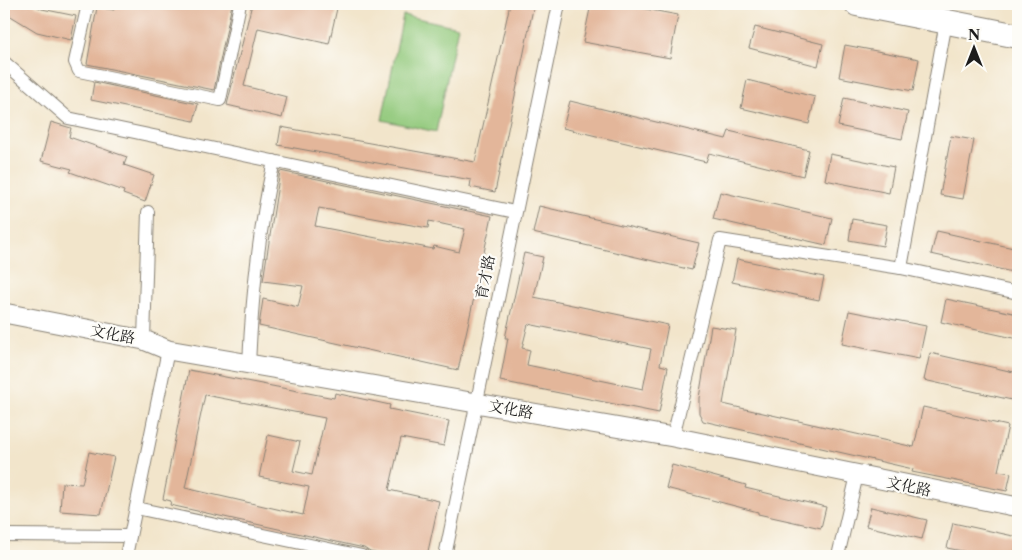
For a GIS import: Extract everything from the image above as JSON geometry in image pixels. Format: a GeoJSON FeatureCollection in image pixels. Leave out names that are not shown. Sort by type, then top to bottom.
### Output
{"type":"FeatureCollection","features":[{"type":"Feature","properties":{"kind":"highway"},"geometry":{"type":"LineString","coordinates":[[857,4],[1018,36]]}},
{"type":"Feature","properties":{"kind":"street"},"geometry":{"type":"LineString","coordinates":[[88,4],[75,62],[79,71],[220,100],[240,4]]}},
{"type":"Feature","properties":{"kind":"street","name":"育才路"},"geometry":{"type":"LineString","coordinates":[[444,556],[559,4]]}},
{"type":"Feature","properties":{"kind":"street"},"geometry":{"type":"LineString","coordinates":[[901,268],[946,22]]}},
{"type":"Feature","properties":{"kind":"street"},"geometry":{"type":"LineString","coordinates":[[4,62],[68,118],[515,212]]}},
{"type":"Feature","properties":{"kind":"street"},"geometry":{"type":"LineString","coordinates":[[250,364],[257,254],[274,161]]}},
{"type":"Feature","properties":{"kind":"street"},"geometry":{"type":"LineString","coordinates":[[144,340],[148,212]]}},
{"type":"Feature","properties":{"kind":"street"},"geometry":{"type":"LineString","coordinates":[[674,437],[720,240],[901,268],[1018,293]]}},
{"type":"Feature","properties":{"kind":"street","name":"文化路"},"geometry":{"type":"LineString","coordinates":[[4,313],[144,340],[168,350],[674,437],[856,475],[1018,505]]}},
{"type":"Feature","properties":{"kind":"street"},"geometry":{"type":"LineString","coordinates":[[126,556],[168,350]]}},
{"type":"Feature","properties":{"kind":"street"},"geometry":{"type":"LineString","coordinates":[[838,556],[856,475]]}},
{"type":"Feature","properties":{"kind":"street"},"geometry":{"type":"LineString","coordinates":[[136,508],[362,556]]}},
{"type":"Feature","properties":{"kind":"street"},"geometry":{"type":"LineString","coordinates":[[4,535],[130,536]]}},
{"type":"Feature","properties":{"kind":"green space"},"geometry":{"type":"Polygon","coordinates":[[[403,15],[458,27],[436,132],[382,120],[403,15]]]}},
{"type":"Feature","properties":{"kind":"building"},"geometry":{"type":"Polygon","coordinates":[[[4,4],[32,4],[42,9],[76,16],[71,40],[37,32],[4,12],[4,4]]]}},
{"type":"Feature","properties":{"kind":"building"},"geometry":{"type":"Polygon","coordinates":[[[115,4],[232,4],[214,90],[87,64],[97,7],[114,10],[115,4]]]}},
{"type":"Feature","properties":{"kind":"building"},"geometry":{"type":"Polygon","coordinates":[[[252,4],[338,4],[329,44],[258,28],[244,86],[287,97],[282,118],[227,105],[252,4]]]}},
{"type":"Feature","properties":{"kind":"building"},"geometry":{"type":"Polygon","coordinates":[[[510,4],[534,4],[495,192],[470,187],[471,180],[278,145],[281,127],[475,162],[510,4]]]}},
{"type":"Feature","properties":{"kind":"building"},"geometry":{"type":"Polygon","coordinates":[[[591,4],[619,4],[678,15],[670,58],[583,42],[591,4]]]}},
{"type":"Feature","properties":{"kind":"building"},"geometry":{"type":"Polygon","coordinates":[[[755,27],[823,44],[818,66],[749,48],[755,27]]]}},
{"type":"Feature","properties":{"kind":"building"},"geometry":{"type":"Polygon","coordinates":[[[845,45],[919,59],[913,91],[839,77],[845,45]]]}},
{"type":"Feature","properties":{"kind":"building"},"geometry":{"type":"Polygon","coordinates":[[[747,80],[815,97],[809,124],[741,108],[747,80]]]}},
{"type":"Feature","properties":{"kind":"building"},"geometry":{"type":"Polygon","coordinates":[[[94,82],[198,104],[194,121],[91,100],[94,82]]]}},
{"type":"Feature","properties":{"kind":"building"},"geometry":{"type":"Polygon","coordinates":[[[844,98],[908,112],[902,139],[838,126],[844,98]]]}},
{"type":"Feature","properties":{"kind":"building"},"geometry":{"type":"Polygon","coordinates":[[[570,101],[726,139],[729,131],[809,150],[803,176],[709,153],[706,162],[563,128],[570,101]]]}},
{"type":"Feature","properties":{"kind":"building"},"geometry":{"type":"Polygon","coordinates":[[[51,122],[71,128],[69,137],[127,157],[124,165],[154,175],[145,202],[123,194],[124,191],[70,172],[72,169],[41,161],[51,122]]]}},
{"type":"Feature","properties":{"kind":"building"},"geometry":{"type":"Polygon","coordinates":[[[951,136],[974,140],[963,199],[940,195],[951,136]]]}},
{"type":"Feature","properties":{"kind":"building"},"geometry":{"type":"Polygon","coordinates":[[[830,154],[894,167],[889,193],[825,180],[830,154]]]}},
{"type":"Feature","properties":{"kind":"building"},"geometry":{"type":"Polygon","coordinates":[[[280,171],[492,216],[458,370],[259,326],[263,299],[298,307],[303,286],[263,281],[280,171]],[[319,208],[315,226],[433,249],[434,246],[459,252],[465,229],[429,221],[428,228],[319,208]]]}},
{"type":"Feature","properties":{"kind":"building"},"geometry":{"type":"Polygon","coordinates":[[[720,192],[832,218],[826,245],[713,219],[720,192]]]}},
{"type":"Feature","properties":{"kind":"building"},"geometry":{"type":"Polygon","coordinates":[[[539,206],[699,243],[692,270],[533,233],[539,206]]]}},
{"type":"Feature","properties":{"kind":"building"},"geometry":{"type":"Polygon","coordinates":[[[852,219],[887,225],[883,246],[849,240],[852,219]]]}},
{"type":"Feature","properties":{"kind":"building"},"geometry":{"type":"Polygon","coordinates":[[[937,231],[1018,249],[1017,273],[931,254],[937,231]]]}},
{"type":"Feature","properties":{"kind":"building"},"geometry":{"type":"Polygon","coordinates":[[[524,253],[543,257],[534,297],[668,325],[660,365],[668,367],[659,413],[500,381],[508,338],[505,338],[524,253]],[[528,324],[522,348],[530,350],[527,365],[643,389],[651,349],[528,324]]]}},
{"type":"Feature","properties":{"kind":"building"},"geometry":{"type":"Polygon","coordinates":[[[737,259],[824,277],[819,300],[732,282],[737,259]]]}},
{"type":"Feature","properties":{"kind":"building"},"geometry":{"type":"Polygon","coordinates":[[[946,299],[1018,314],[1018,339],[941,322],[946,299]]]}},
{"type":"Feature","properties":{"kind":"building"},"geometry":{"type":"Polygon","coordinates":[[[849,311],[926,326],[919,359],[842,344],[849,311]]]}},
{"type":"Feature","properties":{"kind":"building"},"geometry":{"type":"Polygon","coordinates":[[[711,326],[736,330],[723,404],[914,447],[923,407],[1008,426],[998,471],[1011,473],[1007,491],[912,472],[913,469],[703,421],[699,413],[699,398],[711,326]]]}},
{"type":"Feature","properties":{"kind":"building"},"geometry":{"type":"Polygon","coordinates":[[[930,353],[1018,373],[1016,401],[924,380],[930,353]]]}},
{"type":"Feature","properties":{"kind":"building"},"geometry":{"type":"Polygon","coordinates":[[[189,370],[334,398],[335,393],[390,405],[389,409],[449,421],[444,446],[401,438],[389,490],[439,501],[427,556],[389,556],[370,552],[364,548],[170,505],[171,501],[163,499],[189,370]],[[205,395],[185,488],[303,515],[309,487],[259,477],[268,435],[300,442],[293,471],[312,475],[325,418],[205,395]]]}},
{"type":"Feature","properties":{"kind":"building"},"geometry":{"type":"Polygon","coordinates":[[[89,452],[114,457],[101,514],[60,511],[62,483],[82,484],[89,452]]]}},
{"type":"Feature","properties":{"kind":"building"},"geometry":{"type":"Polygon","coordinates":[[[672,465],[746,485],[745,488],[826,507],[821,528],[758,514],[758,512],[666,488],[672,465]]]}},
{"type":"Feature","properties":{"kind":"building"},"geometry":{"type":"Polygon","coordinates":[[[871,507],[927,520],[922,539],[866,526],[871,507]]]}},
{"type":"Feature","properties":{"kind":"building"},"geometry":{"type":"Polygon","coordinates":[[[953,523],[1018,537],[1014,556],[987,556],[947,548],[953,523]]]}}]}
